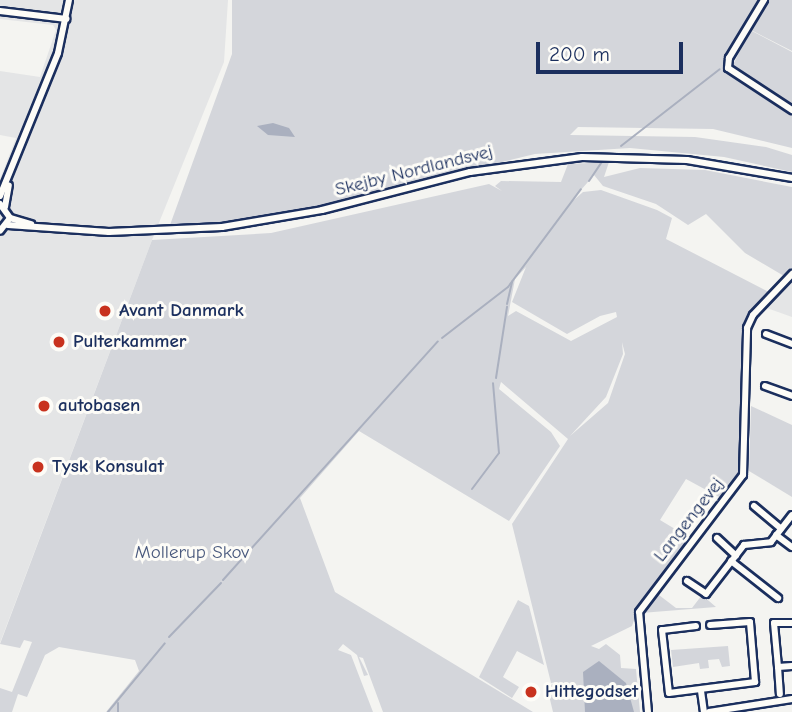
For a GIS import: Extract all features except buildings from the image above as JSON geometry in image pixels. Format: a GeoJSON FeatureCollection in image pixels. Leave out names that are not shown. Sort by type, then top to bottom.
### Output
{"type":"FeatureCollection","features":[{"type":"Feature","properties":{"kind":"street"},"geometry":{"type":"LineString","coordinates":[[0,230],[9,221],[2,205],[67,19],[69,0]]}},
{"type":"Feature","properties":{"kind":"street"},"geometry":{"type":"LineString","coordinates":[[764,0],[729,58],[728,68],[792,110]]}},
{"type":"Feature","properties":{"kind":"street"},"geometry":{"type":"LineString","coordinates":[[0,11],[67,19]]}},
{"type":"Feature","properties":{"kind":"street","name":"Skejby Nordlandsvej"},"geometry":{"type":"LineString","coordinates":[[9,221],[43,228],[145,232],[247,224],[322,210],[470,172],[582,158],[687,160],[792,178]]}},
{"type":"Feature","properties":{"kind":"street"},"geometry":{"type":"LineString","coordinates":[[0,196],[10,180]]}},
{"type":"Feature","properties":{"kind":"street","name":"Langengevej"},"geometry":{"type":"LineString","coordinates":[[648,712],[639,612],[743,475],[747,328],[753,315],[792,274]]}},
{"type":"Feature","properties":{"kind":"street"},"geometry":{"type":"LineString","coordinates":[[766,334],[792,344]]}},
{"type":"Feature","properties":{"kind":"street"},"geometry":{"type":"LineString","coordinates":[[765,386],[792,396]]}},
{"type":"Feature","properties":{"kind":"street"},"geometry":{"type":"LineString","coordinates":[[754,506],[782,528]]}},
{"type":"Feature","properties":{"kind":"street"},"geometry":{"type":"LineString","coordinates":[[687,581],[706,594],[744,545],[771,542],[792,514]]}},
{"type":"Feature","properties":{"kind":"street"},"geometry":{"type":"LineString","coordinates":[[776,535],[792,547]]}},
{"type":"Feature","properties":{"kind":"street"},"geometry":{"type":"LineString","coordinates":[[717,538],[734,558],[778,598]]}},
{"type":"Feature","properties":{"kind":"street"},"geometry":{"type":"LineString","coordinates":[[696,626],[662,630],[669,694],[755,682],[750,622],[710,625]]}},
{"type":"Feature","properties":{"kind":"street"},"geometry":{"type":"LineString","coordinates":[[780,694],[774,623],[792,623]]}},
{"type":"Feature","properties":{"kind":"street"},"geometry":{"type":"LineString","coordinates":[[778,667],[792,666]]}},
{"type":"Feature","properties":{"kind":"street"},"geometry":{"type":"LineString","coordinates":[[701,691],[707,712],[738,710],[792,699]]}},
{"type":"Feature","properties":{"kind":"shaded area"},"geometry":{"type":"Polygon","coordinates":[[[0,0],[228,0],[224,62],[152,240],[0,643],[0,179],[16,138],[0,135],[0,71],[40,77],[56,30],[53,25],[0,19],[0,0]]]}},
{"type":"Feature","properties":{"kind":"shaded area"},"geometry":{"type":"Polygon","coordinates":[[[792,277],[792,317],[764,307],[792,277]]]}},
{"type":"Feature","properties":{"kind":"green space"},"geometry":{"type":"Polygon","coordinates":[[[232,0],[760,0],[731,49],[726,69],[730,75],[792,114],[792,148],[713,129],[578,127],[570,135],[695,137],[766,147],[792,155],[792,172],[724,157],[630,148],[535,154],[292,213],[225,223],[170,225],[232,54],[232,0]]]}},
{"type":"Feature","properties":{"kind":"green space"},"geometry":{"type":"Polygon","coordinates":[[[768,0],[792,0],[792,51],[751,30],[768,0]]]}},
{"type":"Feature","properties":{"kind":"green space"},"geometry":{"type":"Polygon","coordinates":[[[750,30],[792,52],[792,107],[732,67],[750,30]]]}},
{"type":"Feature","properties":{"kind":"green space","name":"Mollerup Skov"},"geometry":{"type":"Polygon","coordinates":[[[609,162],[604,177],[640,168],[705,170],[792,187],[792,268],[784,276],[745,253],[706,214],[688,225],[656,204],[603,186],[594,175],[567,206],[583,192],[601,190],[657,210],[672,218],[666,239],[769,292],[746,323],[743,335],[744,462],[739,478],[721,498],[686,479],[660,520],[690,538],[640,602],[632,626],[591,646],[599,649],[606,644],[620,655],[621,668],[636,669],[640,712],[553,712],[547,687],[557,682],[551,683],[512,524],[568,439],[501,382],[499,389],[551,432],[560,446],[509,521],[359,431],[300,498],[335,592],[533,712],[383,712],[363,658],[359,657],[368,675],[364,676],[357,655],[343,644],[338,650],[351,655],[373,712],[106,712],[139,671],[135,660],[59,647],[45,655],[27,697],[18,694],[12,712],[0,712],[0,688],[12,692],[32,642],[24,640],[20,648],[0,644],[152,240],[271,233],[489,184],[502,191],[495,186],[501,181],[561,182],[568,164],[609,162]],[[526,267],[515,279],[508,316],[516,311],[571,341],[617,317],[616,312],[600,316],[567,334],[512,302],[526,267]],[[622,342],[623,354],[606,397],[570,436],[608,403],[625,354],[622,342]]]}},
{"type":"Feature","properties":{"kind":"green space"},"geometry":{"type":"Polygon","coordinates":[[[751,406],[792,425],[792,497],[749,471],[751,406]]]}},
{"type":"Feature","properties":{"kind":"green space"},"geometry":{"type":"Polygon","coordinates":[[[655,592],[676,608],[692,608],[702,595],[716,607],[641,613],[655,592]]]}},
{"type":"Feature","properties":{"kind":"green space"},"geometry":{"type":"Polygon","coordinates":[[[518,600],[529,606],[544,665],[517,651],[503,677],[519,687],[512,698],[479,677],[518,600]]]}},
{"type":"Feature","properties":{"kind":"green space"},"geometry":{"type":"Polygon","coordinates":[[[728,646],[730,666],[722,667],[719,659],[708,660],[709,668],[700,669],[699,663],[673,667],[671,650],[728,646]]]}},
{"type":"Feature","properties":{"kind":"water"},"geometry":{"type":"Polygon","coordinates":[[[273,123],[289,128],[295,137],[268,135],[257,126],[273,123]]]}},
{"type":"Feature","properties":{"kind":"water"},"geometry":{"type":"Polygon","coordinates":[[[599,661],[626,683],[634,712],[585,712],[583,672],[599,661]]]}},
{"type":"Feature","properties":{"kind":"waterway"},"geometry":{"type":"LineString","coordinates":[[738,37],[760,0]]}},
{"type":"Feature","properties":{"kind":"waterway"},"geometry":{"type":"LineString","coordinates":[[621,146],[720,69]]}},
{"type":"Feature","properties":{"kind":"waterway"},"geometry":{"type":"LineString","coordinates":[[589,181],[602,162]]}},
{"type":"Feature","properties":{"kind":"waterway"},"geometry":{"type":"LineString","coordinates":[[442,338],[508,287],[581,189]]}},
{"type":"Feature","properties":{"kind":"waterway"},"geometry":{"type":"LineString","coordinates":[[507,304],[512,282]]}},
{"type":"Feature","properties":{"kind":"waterway"},"geometry":{"type":"LineString","coordinates":[[496,378],[507,307]]}},
{"type":"Feature","properties":{"kind":"waterway"},"geometry":{"type":"LineString","coordinates":[[223,580],[438,341]]}},
{"type":"Feature","properties":{"kind":"waterway"},"geometry":{"type":"LineString","coordinates":[[472,489],[499,453],[493,383]]}},
{"type":"Feature","properties":{"kind":"waterway"},"geometry":{"type":"LineString","coordinates":[[169,637],[221,583]]}},
{"type":"Feature","properties":{"kind":"waterway"},"geometry":{"type":"LineString","coordinates":[[108,712],[165,643]]}},
{"type":"Feature","properties":{"kind":"waterway"},"geometry":{"type":"LineString","coordinates":[[118,703],[118,712]]}},
{"type":"Feature","properties":{"kind":"place","name":"Avant Danmark"},"geometry":{"type":"Point","coordinates":[105,311]}},
{"type":"Feature","properties":{"kind":"place","name":"Pulterkammer"},"geometry":{"type":"Point","coordinates":[59,342]}},
{"type":"Feature","properties":{"kind":"place","name":"autobasen"},"geometry":{"type":"Point","coordinates":[44,406]}},
{"type":"Feature","properties":{"kind":"place","name":"Tysk Konsulat"},"geometry":{"type":"Point","coordinates":[38,467]}},
{"type":"Feature","properties":{"kind":"place","name":"Hittegodset"},"geometry":{"type":"Point","coordinates":[531,692]}}]}
